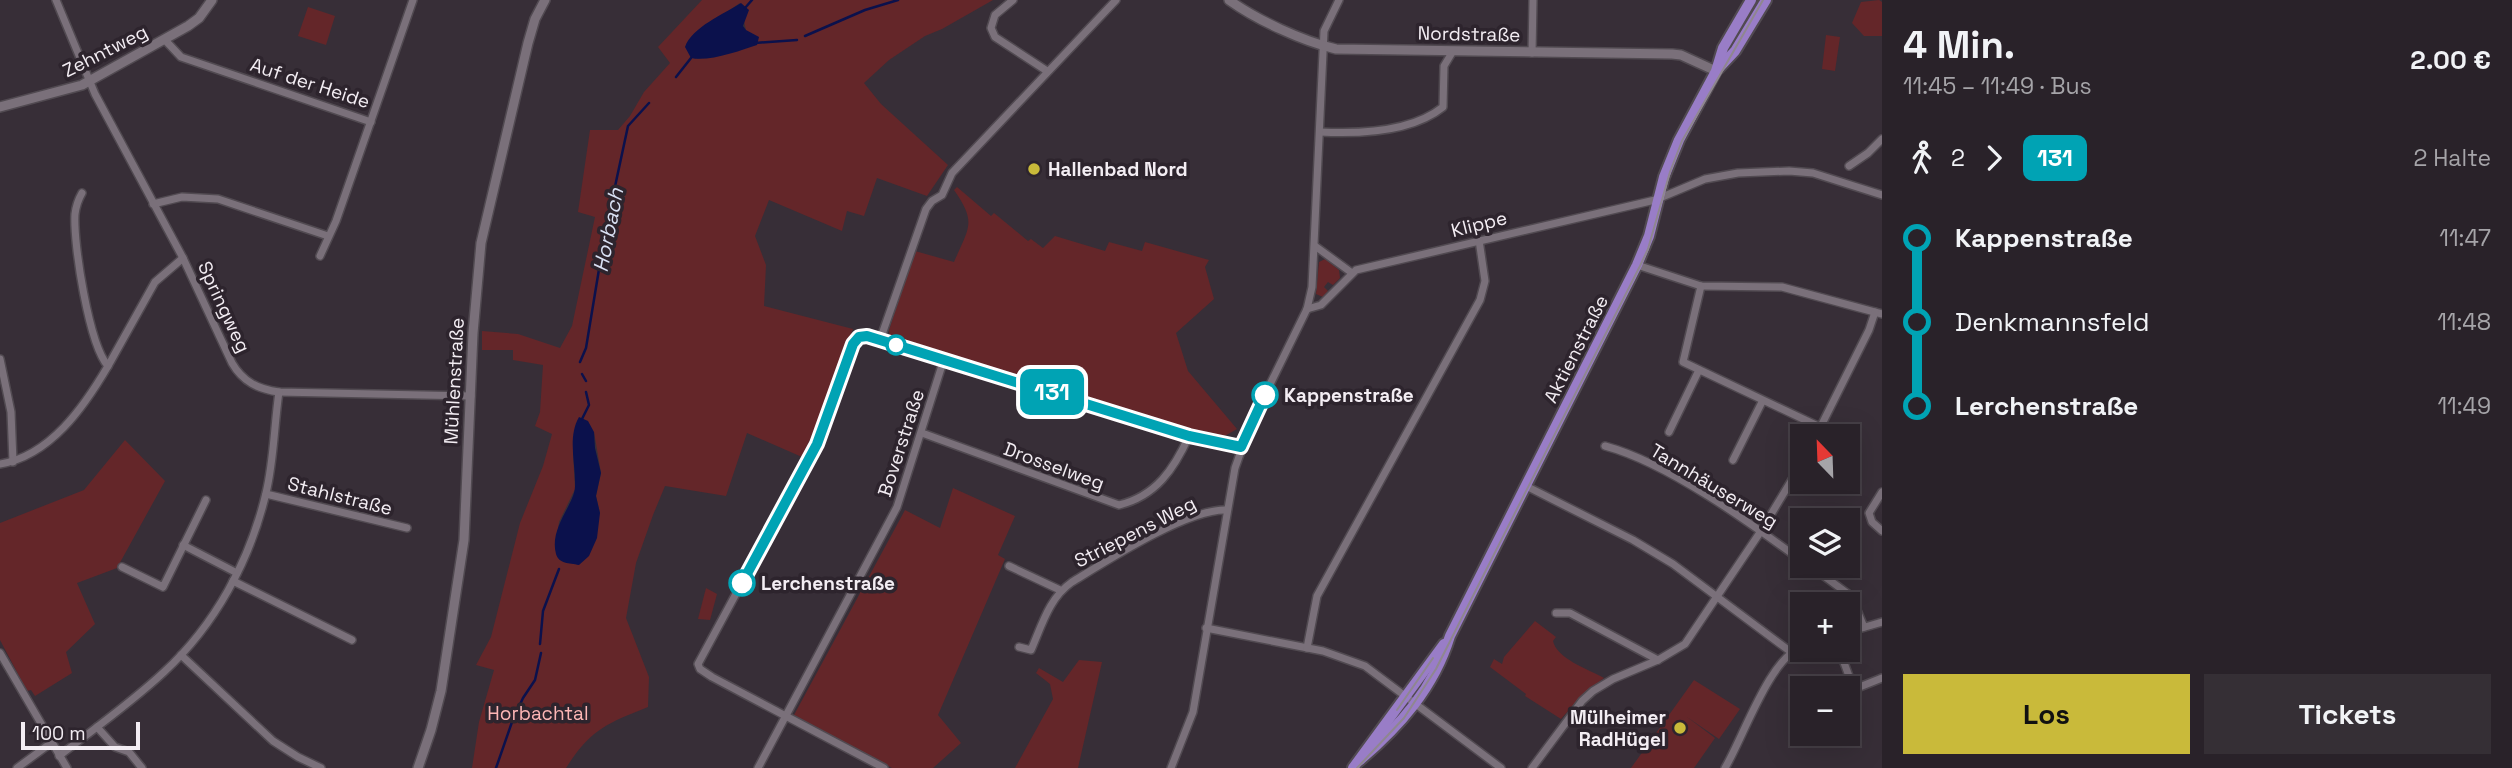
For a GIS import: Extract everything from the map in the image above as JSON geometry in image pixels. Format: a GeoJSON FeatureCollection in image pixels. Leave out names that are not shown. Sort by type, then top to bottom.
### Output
{"type":"FeatureCollection","features":[{"type":"Feature","properties":{"kind":"main road","name":"Aktienstraße"},"geometry":{"type":"LineString","coordinates":[[1356,764],[1450,636],[1637,265],[1651,231],[1679,139],[1716,71],[1723,48],[1751,0]]}},
{"type":"Feature","properties":{"kind":"main road","name":"Aktienstraße"},"geometry":{"type":"LineString","coordinates":[[1716,71],[1735,51],[1766,0]]}},
{"type":"Feature","properties":{"kind":"main road","name":"Aktienstraße"},"geometry":{"type":"LineString","coordinates":[[1356,764],[1380,743],[1415,705],[1443,662],[1450,636]]}},
{"type":"Feature","properties":{"kind":"street","name":"Springweg"},"geometry":{"type":"LineString","coordinates":[[56,0],[90,81],[183,258],[236,371],[256,386],[279,392],[471,396]]}},
{"type":"Feature","properties":{"kind":"street","name":"Zehntweg"},"geometry":{"type":"LineString","coordinates":[[0,107],[63,92],[90,81],[199,18],[212,0]]}},
{"type":"Feature","properties":{"kind":"street","name":"Auf der Heide"},"geometry":{"type":"LineString","coordinates":[[165,40],[181,57],[371,122],[413,0]]}},
{"type":"Feature","properties":{"kind":"street","name":"Mühlenstraße"},"geometry":{"type":"LineString","coordinates":[[418,768],[442,691],[464,540],[473,333],[481,243],[528,43],[545,0]]}},
{"type":"Feature","properties":{"kind":"street"},"geometry":{"type":"LineString","coordinates":[[1013,0],[995,15],[991,29],[995,37],[1047,71]]}},
{"type":"Feature","properties":{"kind":"street"},"geometry":{"type":"LineString","coordinates":[[880,340],[926,209],[942,195],[952,173],[1116,0]]}},
{"type":"Feature","properties":{"kind":"street","name":"Nordstraße"},"geometry":{"type":"LineString","coordinates":[[1229,0],[1248,12],[1336,49],[1672,54],[1681,55],[1716,71]]}},
{"type":"Feature","properties":{"kind":"street"},"geometry":{"type":"LineString","coordinates":[[1171,768],[1193,712],[1232,476],[1251,423],[1307,309],[1312,287],[1324,30],[1339,0]]}},
{"type":"Feature","properties":{"kind":"street"},"geometry":{"type":"LineString","coordinates":[[1532,0],[1532,53]]}},
{"type":"Feature","properties":{"kind":"street"},"geometry":{"type":"LineString","coordinates":[[1431,51],[1444,66]]}},
{"type":"Feature","properties":{"kind":"street"},"geometry":{"type":"LineString","coordinates":[[1320,132],[1357,134],[1388,129],[1434,114],[1443,107],[1444,66],[1453,51]]}},
{"type":"Feature","properties":{"kind":"street"},"geometry":{"type":"LineString","coordinates":[[320,256],[336,220],[371,122]]}},
{"type":"Feature","properties":{"kind":"street"},"geometry":{"type":"LineString","coordinates":[[1849,166],[1882,139]]}},
{"type":"Feature","properties":{"kind":"street","name":"Klippe"},"geometry":{"type":"LineString","coordinates":[[1352,272],[1659,199],[1705,179],[1738,173],[1789,171],[1834,178],[1882,195]]}},
{"type":"Feature","properties":{"kind":"street"},"geometry":{"type":"LineString","coordinates":[[82,193],[75,215],[80,267],[91,328],[101,358],[108,366]]}},
{"type":"Feature","properties":{"kind":"street"},"geometry":{"type":"LineString","coordinates":[[153,204],[182,197],[218,199],[328,236]]}},
{"type":"Feature","properties":{"kind":"street"},"geometry":{"type":"LineString","coordinates":[[1307,648],[1317,596],[1480,300],[1485,274],[1479,240]]}},
{"type":"Feature","properties":{"kind":"street"},"geometry":{"type":"LineString","coordinates":[[1307,309],[1321,305],[1352,272],[1315,246]]}},
{"type":"Feature","properties":{"kind":"street"},"geometry":{"type":"LineString","coordinates":[[0,464],[13,462],[36,451],[64,426],[88,399],[155,282],[183,258]]}},
{"type":"Feature","properties":{"kind":"street"},"geometry":{"type":"LineString","coordinates":[[1637,265],[1701,286],[1782,287],[1879,313],[1822,424]]}},
{"type":"Feature","properties":{"kind":"street"},"geometry":{"type":"LineString","coordinates":[[1701,286],[1683,362],[1813,424]]}},
{"type":"Feature","properties":{"kind":"street"},"geometry":{"type":"LineString","coordinates":[[884,768],[712,677],[700,669],[699,659],[813,451],[853,344],[859,337],[867,336],[944,359],[1189,436],[1241,447]]}},
{"type":"Feature","properties":{"kind":"street"},"geometry":{"type":"LineString","coordinates":[[0,359],[11,412],[13,462]]}},
{"type":"Feature","properties":{"kind":"street","name":"Boverstraße"},"geometry":{"type":"LineString","coordinates":[[758,768],[897,508],[944,359]]}},
{"type":"Feature","properties":{"kind":"street"},"geometry":{"type":"LineString","coordinates":[[1669,432],[1699,370]]}},
{"type":"Feature","properties":{"kind":"street"},"geometry":{"type":"LineString","coordinates":[[59,756],[164,672],[181,655],[201,632],[235,577],[251,542],[266,494],[279,392]]}},
{"type":"Feature","properties":{"kind":"street"},"geometry":{"type":"LineString","coordinates":[[1733,460],[1762,401]]}},
{"type":"Feature","properties":{"kind":"street","name":"Drosselweg"},"geometry":{"type":"LineString","coordinates":[[922,433],[1116,505],[1123,505],[1147,493],[1161,482],[1177,461],[1189,436]]}},
{"type":"Feature","properties":{"kind":"street","name":"Tannhäuserweg"},"geometry":{"type":"LineString","coordinates":[[1605,446],[1627,452],[1651,465],[1761,530],[1790,552]]}},
{"type":"Feature","properties":{"kind":"street"},"geometry":{"type":"LineString","coordinates":[[1532,768],[1582,701],[1593,691],[1685,644],[1790,483]]}},
{"type":"Feature","properties":{"kind":"street"},"geometry":{"type":"LineString","coordinates":[[1526,486],[1633,540],[1673,564],[1790,651]]}},
{"type":"Feature","properties":{"kind":"street"},"geometry":{"type":"LineString","coordinates":[[1882,492],[1869,513],[1872,522],[1882,531]]}},
{"type":"Feature","properties":{"kind":"street","name":"Stahlstraße"},"geometry":{"type":"LineString","coordinates":[[266,494],[407,528]]}},
{"type":"Feature","properties":{"kind":"street"},"geometry":{"type":"LineString","coordinates":[[122,567],[163,587],[206,500]]}},
{"type":"Feature","properties":{"kind":"street","name":"Striepens Weg"},"geometry":{"type":"LineString","coordinates":[[1019,646],[1031,650],[1060,590],[1185,519],[1213,510],[1226,510]]}},
{"type":"Feature","properties":{"kind":"street"},"geometry":{"type":"LineString","coordinates":[[183,545],[235,577],[352,640]]}},
{"type":"Feature","properties":{"kind":"street","name":"Striepens Weg"},"geometry":{"type":"LineString","coordinates":[[1009,566],[1060,590]]}},
{"type":"Feature","properties":{"kind":"street"},"geometry":{"type":"LineString","coordinates":[[1826,578],[1851,596],[1864,627]]}},
{"type":"Feature","properties":{"kind":"street"},"geometry":{"type":"LineString","coordinates":[[1556,613],[1570,613],[1658,660]]}},
{"type":"Feature","properties":{"kind":"street"},"geometry":{"type":"LineString","coordinates":[[1860,628],[1882,621]]}},
{"type":"Feature","properties":{"kind":"street"},"geometry":{"type":"LineString","coordinates":[[1206,628],[1307,648],[1365,666],[1501,768]]}},
{"type":"Feature","properties":{"kind":"street"},"geometry":{"type":"LineString","coordinates":[[0,653],[67,768]]}},
{"type":"Feature","properties":{"kind":"street"},"geometry":{"type":"LineString","coordinates":[[1724,768],[1773,674],[1790,653]]}},
{"type":"Feature","properties":{"kind":"street"},"geometry":{"type":"LineString","coordinates":[[181,655],[273,741],[321,768]]}},
{"type":"Feature","properties":{"kind":"street"},"geometry":{"type":"LineString","coordinates":[[1844,662],[1853,687],[1857,688],[1882,678]]}},
{"type":"Feature","properties":{"kind":"street"},"geometry":{"type":"LineString","coordinates":[[97,727],[115,747],[129,752],[142,768]]}},
{"type":"Feature","properties":{"kind":"street"},"geometry":{"type":"LineString","coordinates":[[17,768],[51,743]]}},
{"type":"Feature","properties":{"kind":"green space","name":"Horbachtal"},"geometry":{"type":"Polygon","coordinates":[[[702,0],[993,0],[925,36],[889,60],[864,83],[881,104],[948,165],[927,196],[877,178],[864,216],[847,211],[842,231],[769,200],[755,236],[766,265],[764,306],[853,329],[802,457],[747,433],[726,496],[665,486],[636,563],[626,618],[649,677],[648,707],[601,729],[583,744],[566,768],[472,768],[479,722],[494,670],[476,665],[491,637],[520,523],[543,466],[552,434],[535,426],[540,412],[543,365],[513,360],[513,350],[482,350],[482,331],[518,334],[560,348],[572,326],[595,217],[578,212],[590,130],[618,130],[630,116],[644,92],[670,63],[658,47],[702,0]],[[740,3],[701,29],[697,59],[706,57],[746,30],[740,3]],[[594,432],[573,453],[575,489],[559,522],[555,549],[600,513],[596,496],[601,473],[594,432]]]}},
{"type":"Feature","properties":{"kind":"green space"},"geometry":{"type":"Polygon","coordinates":[[[1861,2],[1882,2],[1882,36],[1864,36],[1852,23],[1861,2]]]}},
{"type":"Feature","properties":{"kind":"green space"},"geometry":{"type":"Polygon","coordinates":[[[308,7],[335,16],[326,45],[298,36],[308,7]]]}},
{"type":"Feature","properties":{"kind":"green space"},"geometry":{"type":"Polygon","coordinates":[[[1826,35],[1840,37],[1835,71],[1822,69],[1826,35]]]}},
{"type":"Feature","properties":{"kind":"green space"},"geometry":{"type":"Polygon","coordinates":[[[957,187],[991,216],[994,213],[1028,241],[1031,239],[1043,248],[1055,236],[1105,251],[1109,242],[1142,251],[1145,242],[1209,260],[1205,267],[1214,299],[1176,333],[1188,371],[1237,429],[1223,437],[1194,432],[890,337],[889,330],[915,251],[954,262],[964,241],[968,218],[954,190],[957,187]]]}},
{"type":"Feature","properties":{"kind":"green space"},"geometry":{"type":"Polygon","coordinates":[[[1325,259],[1339,270],[1340,278],[1333,285],[1328,282],[1324,287],[1328,291],[1323,297],[1316,294],[1319,262],[1325,259]]]}},
{"type":"Feature","properties":{"kind":"green space"},"geometry":{"type":"Polygon","coordinates":[[[125,440],[165,481],[117,568],[77,583],[95,624],[66,652],[72,673],[35,696],[31,690],[27,691],[0,640],[0,523],[84,490],[125,440]]]}},
{"type":"Feature","properties":{"kind":"green space"},"geometry":{"type":"Polygon","coordinates":[[[953,488],[1015,516],[998,555],[1005,559],[938,715],[961,743],[933,768],[892,768],[794,715],[905,510],[940,528],[953,488]]]}},
{"type":"Feature","properties":{"kind":"green space"},"geometry":{"type":"Polygon","coordinates":[[[706,588],[717,594],[710,620],[698,619],[706,588]]]}},
{"type":"Feature","properties":{"kind":"green space"},"geometry":{"type":"Polygon","coordinates":[[[1535,621],[1556,637],[1553,641],[1560,653],[1604,678],[1583,694],[1561,719],[1525,696],[1526,694],[1490,667],[1494,659],[1502,664],[1504,657],[1535,621]]]}},
{"type":"Feature","properties":{"kind":"green space"},"geometry":{"type":"Polygon","coordinates":[[[1079,660],[1102,662],[1078,768],[1015,768],[1053,699],[1050,684],[1036,673],[1039,668],[1063,682],[1079,660]]]}},
{"type":"Feature","properties":{"kind":"green space","name":"Mülheimer RadHügel"},"geometry":{"type":"Polygon","coordinates":[[[1694,680],[1740,709],[1719,739],[1687,717],[1715,738],[1694,768],[1631,768],[1694,680]]]}},
{"type":"Feature","properties":{"kind":"shaded area"},"geometry":{"type":"Polygon","coordinates":[[[741,3],[749,10],[743,26],[759,37],[757,45],[715,57],[691,58],[685,47],[694,33],[741,3]]]}},
{"type":"Feature","properties":{"kind":"shaded area"},"geometry":{"type":"Polygon","coordinates":[[[579,417],[588,421],[594,432],[601,473],[596,496],[600,513],[597,538],[589,556],[579,565],[559,560],[555,544],[559,526],[574,494],[573,434],[579,417]]]}},
{"type":"Feature","properties":{"kind":"waterway","name":"Horbach"},"geometry":{"type":"LineString","coordinates":[[745,8],[752,0]]}},
{"type":"Feature","properties":{"kind":"waterway","name":"Horbach"},"geometry":{"type":"LineString","coordinates":[[805,36],[865,10],[898,0]]}},
{"type":"Feature","properties":{"kind":"waterway","name":"Horbach"},"geometry":{"type":"LineString","coordinates":[[755,43],[797,40]]}},
{"type":"Feature","properties":{"kind":"waterway","name":"Horbach"},"geometry":{"type":"LineString","coordinates":[[676,77],[691,58]]}},
{"type":"Feature","properties":{"kind":"waterway","name":"Horbach"},"geometry":{"type":"LineString","coordinates":[[580,362],[586,348],[605,233],[628,126],[649,103]]}},
{"type":"Feature","properties":{"kind":"waterway","name":"Horbach"},"geometry":{"type":"LineString","coordinates":[[582,374],[586,381]]}},
{"type":"Feature","properties":{"kind":"waterway","name":"Horbach"},"geometry":{"type":"LineString","coordinates":[[582,419],[589,405],[586,392]]}},
{"type":"Feature","properties":{"kind":"waterway","name":"Horbach"},"geometry":{"type":"LineString","coordinates":[[540,644],[543,611],[559,569]]}},
{"type":"Feature","properties":{"kind":"waterway","name":"Horbach"},"geometry":{"type":"LineString","coordinates":[[496,768],[512,722],[535,680],[541,653]]}},
{"type":"Feature","properties":{"kind":"tram line"},"geometry":{"type":"LineString","coordinates":[[1357,768],[1404,718],[1436,669],[1648,249],[1670,172],[1682,141],[1763,0]]}},
{"type":"Feature","properties":{"kind":"tram line"},"geometry":{"type":"LineString","coordinates":[[1397,710],[1433,658]]}},
{"type":"Feature","properties":{"kind":"bus line","name":"131"},"geometry":{"type":"LineString","coordinates":[[742,583],[817,444],[853,344],[859,337],[867,336],[1189,436],[1241,447],[1265,395]]}},
{"type":"Feature","properties":{"kind":"place","name":"Hallenbad Nord"},"geometry":{"type":"Point","coordinates":[1034,169]}},
{"type":"Feature","properties":{"kind":"place","name":"Kappenstraße"},"geometry":{"type":"Point","coordinates":[1265,395]}},
{"type":"Feature","properties":{"kind":"place","name":"Lerchenstraße"},"geometry":{"type":"Point","coordinates":[742,583]}},
{"type":"Feature","properties":{"kind":"place","name":"Mülheimer RadHügel"},"geometry":{"type":"Point","coordinates":[1680,728]}}]}
